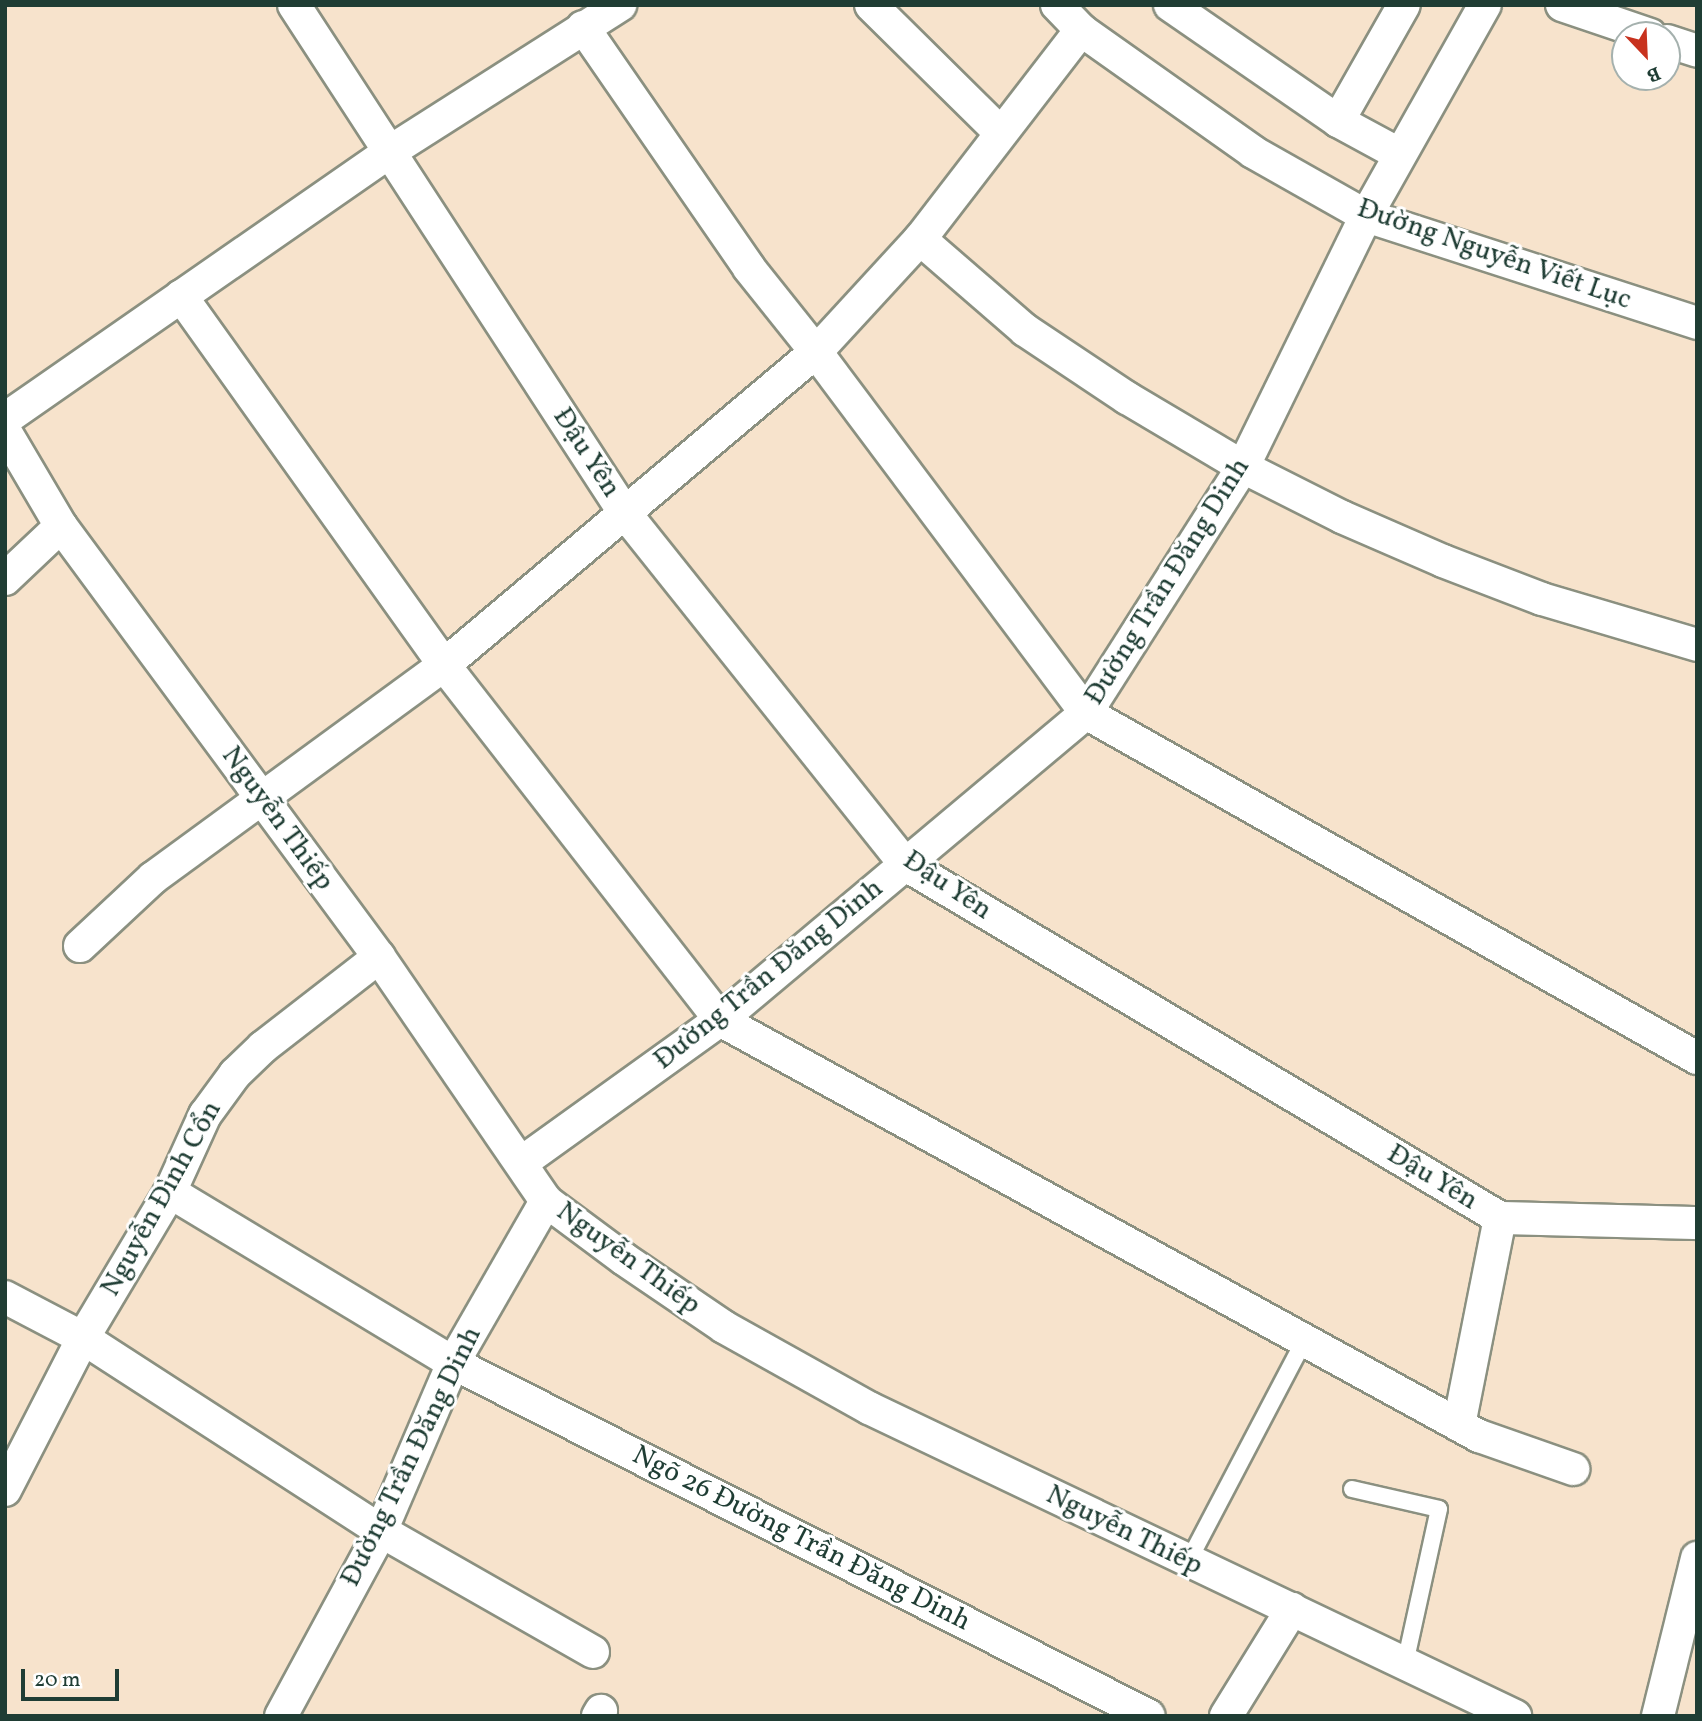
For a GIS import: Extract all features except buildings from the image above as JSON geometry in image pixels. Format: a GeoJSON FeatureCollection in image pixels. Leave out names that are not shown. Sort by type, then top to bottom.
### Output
{"type":"FeatureCollection","features":[{"type":"Feature","properties":{"kind":"street","name":"Đậu Yên"},"geometry":{"type":"LineString","coordinates":[[294,5],[624,512],[906,865],[1500,1219],[1697,1223]]}},
{"type":"Feature","properties":{"kind":"street"},"geometry":{"type":"LineString","coordinates":[[5,419],[391,151],[620,5]]}},
{"type":"Feature","properties":{"kind":"street"},"geometry":{"type":"LineString","coordinates":[[871,5],[1002,133]]}},
{"type":"Feature","properties":{"kind":"street","name":"Đường Nguyễn Viết Lục"},"geometry":{"type":"LineString","coordinates":[[1056,5],[1081,30],[1253,152],[1366,216],[1697,323]]}},
{"type":"Feature","properties":{"kind":"street"},"geometry":{"type":"LineString","coordinates":[[1170,5],[1338,121],[1399,154]]}},
{"type":"Feature","properties":{"kind":"street"},"geometry":{"type":"LineString","coordinates":[[1338,121],[1404,5]]}},
{"type":"Feature","properties":{"kind":"street","name":"Đường Trần Đăng Dinh"},"geometry":{"type":"LineString","coordinates":[[521,1163],[720,1020],[1086,713],[1243,467],[1366,216],[1485,5]]}},
{"type":"Feature","properties":{"kind":"street"},"geometry":{"type":"LineString","coordinates":[[1562,5],[1611,22]]}},
{"type":"Feature","properties":{"kind":"street"},"geometry":{"type":"LineString","coordinates":[[583,27],[749,268],[816,352],[1086,713],[1697,1058]]}},
{"type":"Feature","properties":{"kind":"street"},"geometry":{"type":"LineString","coordinates":[[80,946],[153,878],[443,665],[816,352],[920,239],[1081,30]]}},
{"type":"Feature","properties":{"kind":"street"},"geometry":{"type":"LineString","coordinates":[[920,239],[1025,330],[1127,398],[1243,467],[1342,517],[1444,561],[1542,599],[1697,645]]}},
{"type":"Feature","properties":{"kind":"street"},"geometry":{"type":"LineString","coordinates":[[181,296],[443,665],[720,1020],[1479,1436],[1573,1469]]}},
{"type":"Feature","properties":{"kind":"street","name":"Nguyễn Thiếp"},"geometry":{"type":"LineString","coordinates":[[5,431],[61,526],[379,957],[547,1201],[624,1259],[736,1334],[869,1408],[1515,1716]]}},
{"type":"Feature","properties":{"kind":"street"},"geometry":{"type":"LineString","coordinates":[[5,579],[61,526]]}},
{"type":"Feature","properties":{"kind":"street","name":"Nguyễn Đình Cổn"},"geometry":{"type":"LineString","coordinates":[[5,1490],[83,1338],[170,1192],[205,1115],[235,1074],[287,1025],[379,957]]}},
{"type":"Feature","properties":{"kind":"street","name":"Ngõ 26 Đường Trần Đăng Dinh"},"geometry":{"type":"LineString","coordinates":[[170,1192],[453,1363],[1149,1716]]}},
{"type":"Feature","properties":{"kind":"street","name":"Đường Trần Đăng Dinh"},"geometry":{"type":"LineString","coordinates":[[281,1716],[382,1531],[453,1363],[547,1201]]}},
{"type":"Feature","properties":{"kind":"street"},"geometry":{"type":"LineString","coordinates":[[1459,1425],[1500,1219]]}},
{"type":"Feature","properties":{"kind":"street"},"geometry":{"type":"LineString","coordinates":[[5,1297],[83,1338],[382,1531],[593,1653]]}},
{"type":"Feature","properties":{"kind":"street"},"geometry":{"type":"LineString","coordinates":[[1658,1716],[1697,1558]]}},
{"type":"Feature","properties":{"kind":"street"},"geometry":{"type":"LineString","coordinates":[[1226,1716],[1292,1609]]}},
{"type":"Feature","properties":{"kind":"lane"},"geometry":{"type":"LineString","coordinates":[[1188,1562],[1304,1341]]}},
{"type":"Feature","properties":{"kind":"lane"},"geometry":{"type":"LineString","coordinates":[[1352,1489],[1439,1509],[1405,1663]]}}]}
